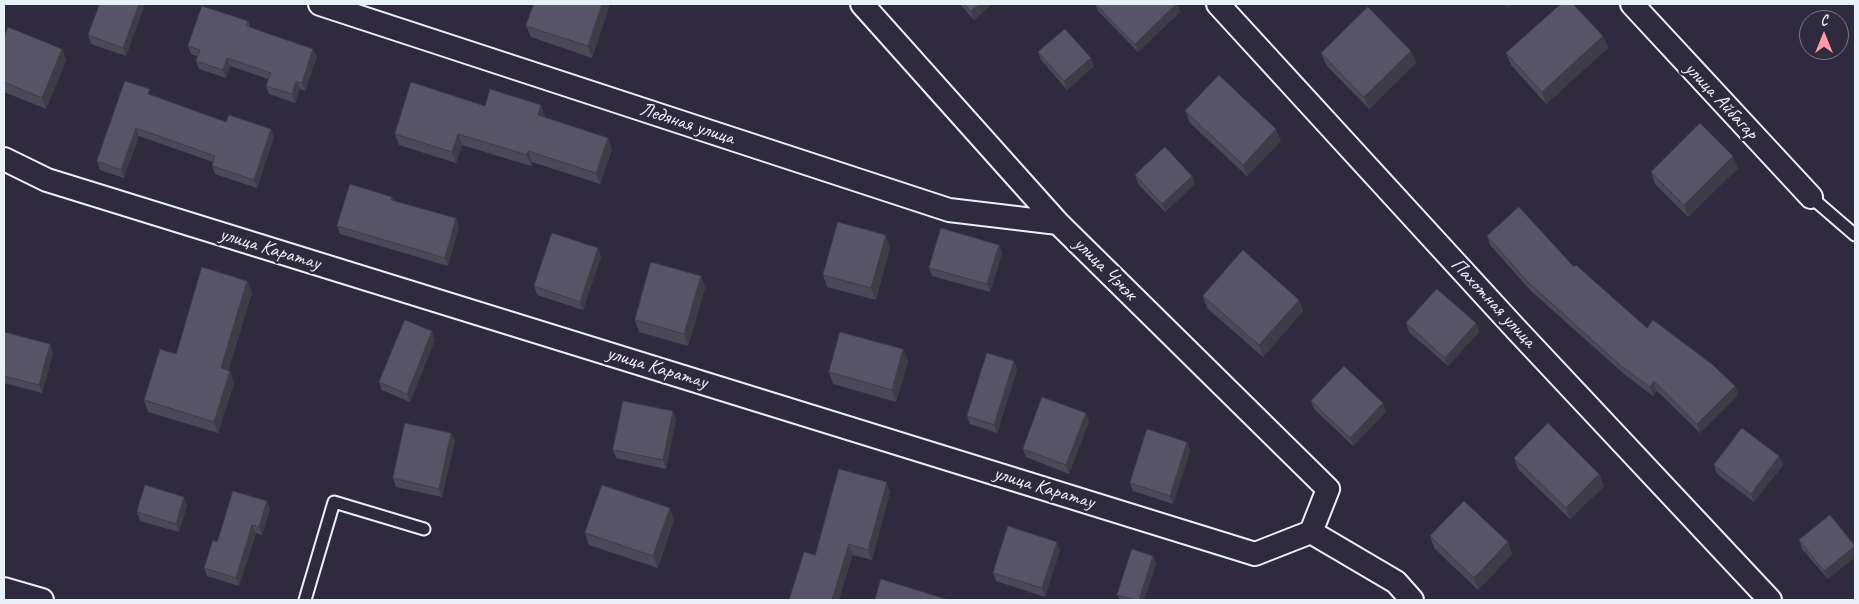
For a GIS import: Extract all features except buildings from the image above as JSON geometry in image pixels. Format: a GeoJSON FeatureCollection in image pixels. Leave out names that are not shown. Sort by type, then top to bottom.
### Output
{"type":"FeatureCollection","features":[{"type":"Feature","properties":{"kind":"street","name":"Ледяная улица"},"geometry":{"type":"LineString","coordinates":[[320,4],[949,210],[1058,223]]}},
{"type":"Feature","properties":{"kind":"street","name":"улица Чэчэк"},"geometry":{"type":"LineString","coordinates":[[862,4],[1058,223],[1328,489],[1311,532]]}},
{"type":"Feature","properties":{"kind":"street","name":"Пахотная улица"},"geometry":{"type":"LineString","coordinates":[[1218,4],[1515,328],[1770,600]]}},
{"type":"Feature","properties":{"kind":"street","name":"улица Айбагар"},"geometry":{"type":"LineString","coordinates":[[1632,4],[1811,197]]}},
{"type":"Feature","properties":{"kind":"street","name":"улица Каратау"},"geometry":{"type":"LineString","coordinates":[[4,159],[56,183],[1255,554],[1311,532]]}},
{"type":"Feature","properties":{"kind":"street"},"geometry":{"type":"LineString","coordinates":[[1311,532],[1396,582],[1412,600]]}},
{"type":"Feature","properties":{"kind":"street"},"geometry":{"type":"LineString","coordinates":[[4,589],[42,600]]}},
{"type":"Feature","properties":{"kind":"lane"},"geometry":{"type":"LineString","coordinates":[[1811,197],[1855,235]]}},
{"type":"Feature","properties":{"kind":"lane"},"geometry":{"type":"LineString","coordinates":[[305,600],[334,502],[424,529]]}}]}
